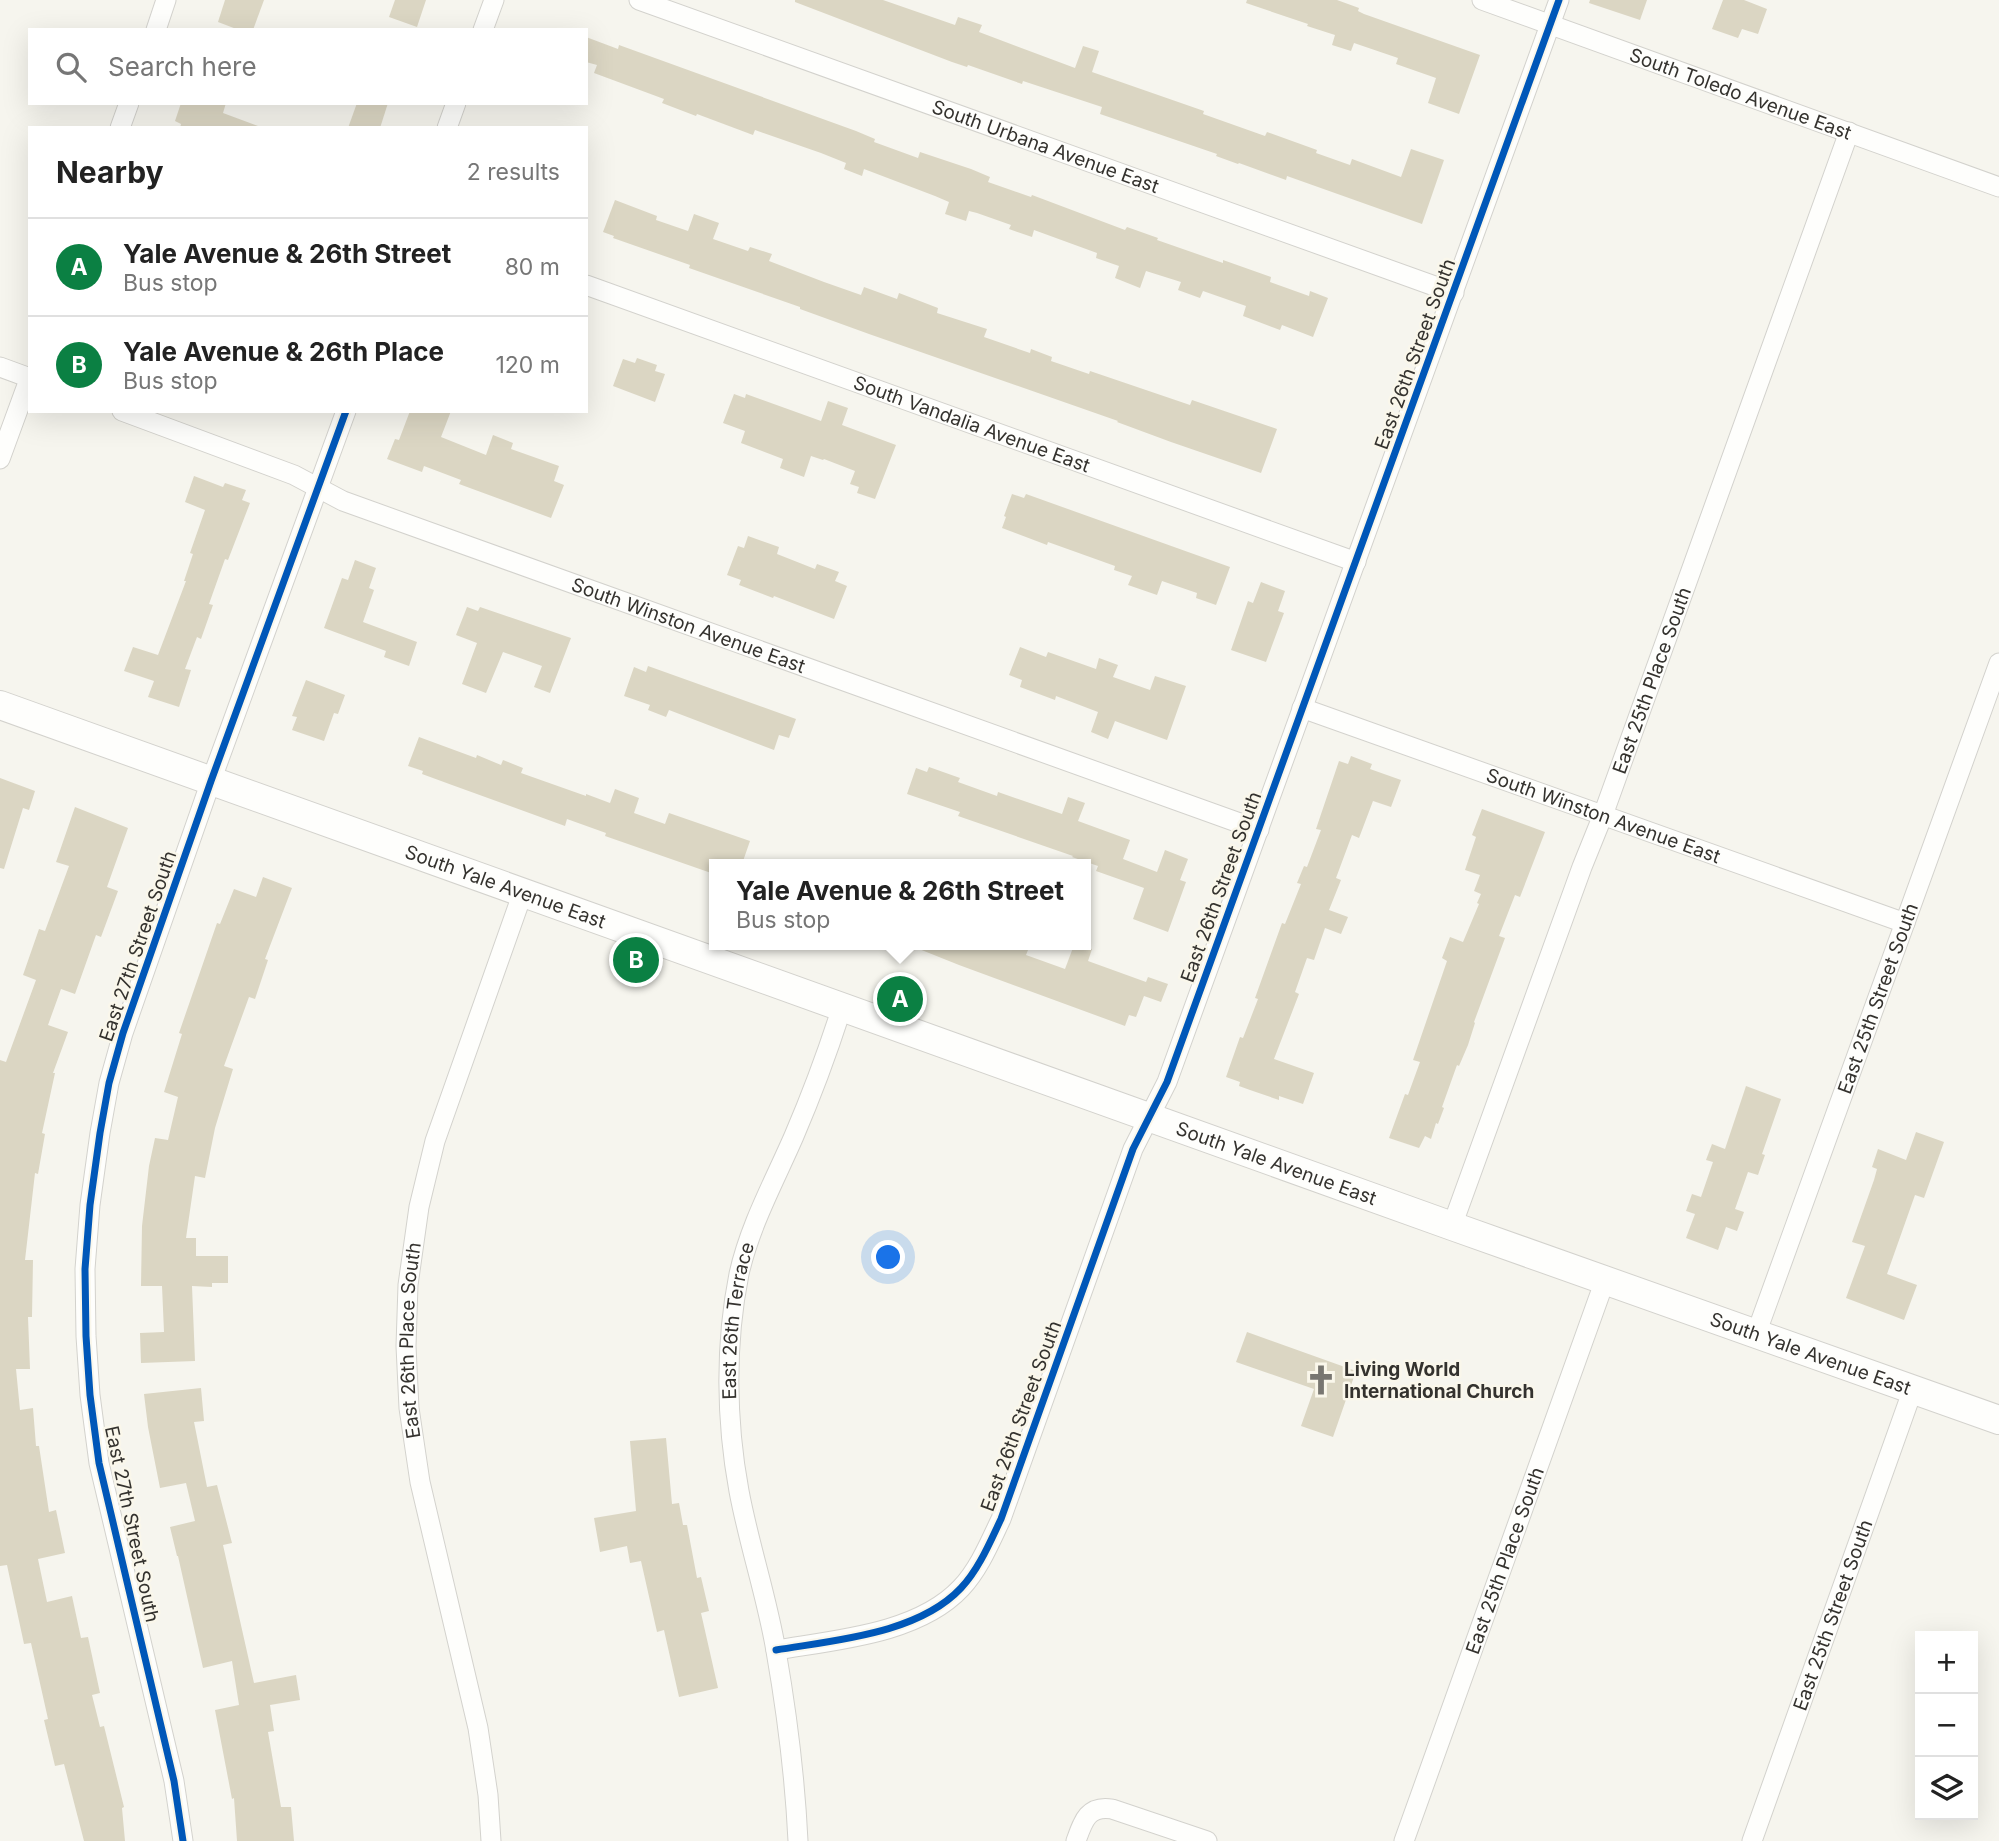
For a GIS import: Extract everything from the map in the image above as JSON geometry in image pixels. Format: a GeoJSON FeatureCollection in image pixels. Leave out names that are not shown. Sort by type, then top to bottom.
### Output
{"type":"FeatureCollection","features":[{"type":"Feature","properties":{"kind":"main road","name":"South Yale Avenue East"},"geometry":{"type":"LineString","coordinates":[[0,705],[1999,1420]]}},
{"type":"Feature","properties":{"kind":"street"},"geometry":{"type":"LineString","coordinates":[[157,28],[166,0]]}},
{"type":"Feature","properties":{"kind":"street"},"geometry":{"type":"LineString","coordinates":[[484,28],[494,0]]}},
{"type":"Feature","properties":{"kind":"street","name":"South Urbana Avenue East"},"geometry":{"type":"LineString","coordinates":[[639,0],[1454,293]]}},
{"type":"Feature","properties":{"kind":"street","name":"South Toledo Avenue East"},"geometry":{"type":"LineString","coordinates":[[1482,0],[1999,187]]}},
{"type":"Feature","properties":{"kind":"street","name":"East 26th Street South"},"geometry":{"type":"LineString","coordinates":[[776,1650],[864,1634],[906,1623],[936,1608],[961,1588],[984,1556],[1001,1519],[1130,1155],[1167,1082],[1559,0]]}},
{"type":"Feature","properties":{"kind":"street"},"geometry":{"type":"LineString","coordinates":[[121,126],[128,105]]}},
{"type":"Feature","properties":{"kind":"street"},"geometry":{"type":"LineString","coordinates":[[448,126],[455,105]]}},
{"type":"Feature","properties":{"kind":"street","name":"East 25th Place South"},"geometry":{"type":"LineString","coordinates":[[1452,1226],[1849,132]]}},
{"type":"Feature","properties":{"kind":"street","name":"South Vandalia Avenue East"},"geometry":{"type":"LineString","coordinates":[[588,286],[1356,562]]}},
{"type":"Feature","properties":{"kind":"street"},"geometry":{"type":"LineString","coordinates":[[0,368],[28,376]]}},
{"type":"Feature","properties":{"kind":"street"},"geometry":{"type":"LineString","coordinates":[[0,459],[28,382]]}},
{"type":"Feature","properties":{"kind":"street","name":"South Winston Avenue East"},"geometry":{"type":"LineString","coordinates":[[127,413],[294,474],[343,501],[1259,830]]}},
{"type":"Feature","properties":{"kind":"street","name":"East 27th Street South"},"geometry":{"type":"LineString","coordinates":[[183,1841],[174,1781],[99,1462],[90,1395],[85,1269],[90,1205],[109,1083],[123,1033],[211,781],[345,413]]}},
{"type":"Feature","properties":{"kind":"street","name":"East 25th Street South"},"geometry":{"type":"LineString","coordinates":[[1756,1334],[1999,663]]}},
{"type":"Feature","properties":{"kind":"street","name":"South Winston Avenue East"},"geometry":{"type":"LineString","coordinates":[[1302,709],[1905,923]]}},
{"type":"Feature","properties":{"kind":"street","name":"East 26th Place South"},"geometry":{"type":"LineString","coordinates":[[491,1841],[488,1795],[478,1728],[420,1482],[409,1408],[406,1346],[408,1285],[419,1207],[435,1141],[523,892]]}},
{"type":"Feature","properties":{"kind":"street","name":"East 26th Terrace"},"geometry":{"type":"LineString","coordinates":[[776,1650],[739,1493],[732,1446],[731,1329],[740,1273],[753,1229],[770,1185],[793,1138],[829,1048],[842,1007]]}},
{"type":"Feature","properties":{"kind":"street","name":"East 25th Place South"},"geometry":{"type":"LineString","coordinates":[[1404,1841],[1605,1280]]}},
{"type":"Feature","properties":{"kind":"street","name":"East 25th Street South"},"geometry":{"type":"LineString","coordinates":[[1752,1841],[1913,1389]]}},
{"type":"Feature","properties":{"kind":"street"},"geometry":{"type":"LineString","coordinates":[[776,1650],[793,1778],[798,1841]]}},
{"type":"Feature","properties":{"kind":"street"},"geometry":{"type":"LineString","coordinates":[[1076,1841],[1091,1812],[1101,1807],[1207,1841]]}},
{"type":"Feature","properties":{"kind":"building"},"geometry":{"type":"Polygon","coordinates":[[[225,0],[264,0],[254,28],[234,28],[218,22],[225,0]]]}},
{"type":"Feature","properties":{"kind":"building"},"geometry":{"type":"Polygon","coordinates":[[[395,0],[426,0],[417,27],[389,17],[395,0]]]}},
{"type":"Feature","properties":{"kind":"building"},"geometry":{"type":"Polygon","coordinates":[[[795,0],[883,0],[955,25],[958,17],[982,25],[979,32],[1075,68],[1083,46],[1099,51],[1092,72],[1204,111],[1203,114],[1265,136],[1267,132],[1317,150],[1316,153],[1350,165],[1352,159],[1401,177],[1411,149],[1444,160],[1422,224],[1287,176],[1286,180],[1238,164],[1216,156],[1217,154],[1100,114],[1102,107],[1023,81],[1022,84],[952,62],[795,0]]]}},
{"type":"Feature","properties":{"kind":"building"},"geometry":{"type":"Polygon","coordinates":[[[1247,0],[1337,0],[1359,8],[1358,11],[1364,14],[1480,55],[1459,114],[1428,103],[1436,78],[1396,64],[1398,58],[1354,43],[1351,51],[1332,45],[1335,35],[1246,3],[1247,0]]]}},
{"type":"Feature","properties":{"kind":"building"},"geometry":{"type":"Polygon","coordinates":[[[1590,0],[1647,0],[1640,20],[1589,3],[1590,0]]]}},
{"type":"Feature","properties":{"kind":"building"},"geometry":{"type":"Polygon","coordinates":[[[1723,0],[1744,0],[1767,9],[1758,34],[1742,29],[1738,38],[1712,29],[1723,0]]]}},
{"type":"Feature","properties":{"kind":"building"},"geometry":{"type":"Polygon","coordinates":[[[588,38],[618,49],[619,45],[856,131],[875,139],[874,142],[918,158],[920,152],[971,169],[990,177],[988,182],[1271,277],[1270,282],[1309,296],[1310,291],[1328,298],[1313,337],[1282,325],[1280,330],[1243,316],[1246,306],[1203,291],[1200,298],[1178,290],[1181,282],[1146,271],[1140,288],[1115,278],[1119,266],[1096,258],[1097,253],[1034,230],[1032,237],[1009,229],[1011,225],[977,213],[969,211],[966,221],[945,214],[949,202],[935,196],[864,169],[862,176],[844,169],[846,163],[821,153],[755,130],[753,135],[662,103],[664,99],[594,73],[597,65],[588,63],[588,38]]]}},
{"type":"Feature","properties":{"kind":"building"},"geometry":{"type":"Polygon","coordinates":[[[180,105],[225,105],[223,113],[258,126],[180,126],[175,121],[180,105]]]}},
{"type":"Feature","properties":{"kind":"building"},"geometry":{"type":"Polygon","coordinates":[[[356,105],[387,105],[381,126],[349,126],[356,105]]]}},
{"type":"Feature","properties":{"kind":"building"},"geometry":{"type":"Polygon","coordinates":[[[615,200],[657,216],[656,220],[688,231],[694,214],[719,223],[713,239],[748,251],[750,247],[772,254],[769,261],[824,282],[861,295],[864,287],[897,299],[899,293],[938,308],[937,313],[987,329],[984,337],[1030,353],[1031,349],[1052,357],[1051,361],[1089,374],[1090,371],[1190,405],[1192,400],[1277,429],[1261,473],[800,309],[613,238],[614,236],[603,232],[615,200]]]}},
{"type":"Feature","properties":{"kind":"building"},"geometry":{"type":"Polygon","coordinates":[[[637,358],[657,365],[655,371],[665,374],[655,402],[613,386],[623,359],[635,363],[637,358]]]}},
{"type":"Feature","properties":{"kind":"building"},"geometry":{"type":"Polygon","coordinates":[[[734,394],[745,398],[746,394],[821,421],[828,401],[848,408],[842,425],[896,445],[875,499],[857,493],[859,487],[850,484],[855,471],[811,456],[804,477],[780,468],[783,459],[741,443],[745,431],[723,423],[734,394]]]}},
{"type":"Feature","properties":{"kind":"building"},"geometry":{"type":"Polygon","coordinates":[[[409,413],[450,413],[441,437],[486,455],[493,435],[513,443],[511,449],[559,466],[554,481],[564,485],[551,518],[459,484],[461,480],[424,466],[422,472],[387,459],[395,439],[399,440],[409,413]]]}},
{"type":"Feature","properties":{"kind":"building"},"geometry":{"type":"Polygon","coordinates":[[[194,476],[223,487],[225,483],[246,490],[242,500],[250,503],[228,560],[225,559],[209,604],[213,605],[201,639],[197,637],[185,669],[191,670],[179,707],[148,697],[154,681],[124,671],[133,647],[158,655],[186,581],[193,554],[190,553],[205,510],[185,502],[194,476]]]}},
{"type":"Feature","properties":{"kind":"building"},"geometry":{"type":"Polygon","coordinates":[[[1012,494],[1024,498],[1026,494],[1230,567],[1216,605],[1196,598],[1197,593],[1162,581],[1157,595],[1128,585],[1132,576],[1114,570],[1115,566],[1002,528],[1012,494]]]}},
{"type":"Feature","properties":{"kind":"building"},"geometry":{"type":"Polygon","coordinates":[[[748,536],[779,547],[777,554],[815,569],[817,564],[839,572],[835,581],[847,586],[834,619],[739,585],[741,580],[727,575],[738,546],[744,548],[748,536]]]}},
{"type":"Feature","properties":{"kind":"building"},"geometry":{"type":"Polygon","coordinates":[[[355,560],[376,568],[369,588],[374,590],[363,622],[417,642],[409,666],[384,657],[386,651],[324,628],[342,578],[348,580],[355,560]]]}},
{"type":"Feature","properties":{"kind":"building"},"geometry":{"type":"Polygon","coordinates":[[[1261,582],[1285,591],[1278,611],[1284,613],[1266,662],[1231,650],[1248,601],[1253,603],[1261,582]]]}},
{"type":"Feature","properties":{"kind":"building"},"geometry":{"type":"Polygon","coordinates":[[[467,607],[478,611],[480,607],[571,638],[550,693],[534,687],[542,666],[503,652],[486,693],[462,684],[477,643],[456,635],[467,607]]]}},
{"type":"Feature","properties":{"kind":"building"},"geometry":{"type":"Polygon","coordinates":[[[1020,647],[1046,657],[1048,652],[1096,669],[1099,658],[1118,665],[1113,677],[1150,690],[1155,676],[1186,686],[1167,740],[1115,721],[1108,739],[1091,732],[1098,712],[1056,696],[1055,700],[1020,687],[1022,680],[1009,675],[1020,647]]]}},
{"type":"Feature","properties":{"kind":"building"},"geometry":{"type":"Polygon","coordinates":[[[648,666],[796,719],[789,738],[779,735],[774,750],[669,710],[666,717],[648,710],[650,705],[624,696],[634,667],[646,672],[648,666]]]}},
{"type":"Feature","properties":{"kind":"building"},"geometry":{"type":"Polygon","coordinates":[[[306,680],[345,695],[338,714],[334,713],[324,741],[292,730],[297,717],[292,716],[306,680]]]}},
{"type":"Feature","properties":{"kind":"building"},"geometry":{"type":"Polygon","coordinates":[[[419,737],[501,765],[503,760],[523,768],[521,773],[610,803],[615,789],[639,798],[634,813],[665,824],[669,813],[750,841],[744,859],[709,859],[709,872],[605,836],[606,833],[567,819],[565,826],[422,774],[423,771],[408,766],[419,737]]]}},
{"type":"Feature","properties":{"kind":"building"},"geometry":{"type":"Polygon","coordinates":[[[1351,756],[1372,764],[1370,769],[1401,780],[1391,807],[1373,801],[1359,838],[1352,835],[1336,878],[1341,880],[1329,910],[1348,917],[1341,934],[1325,928],[1314,960],[1307,958],[1295,992],[1299,994],[1274,1059],[1314,1073],[1303,1104],[1279,1096],[1279,1100],[1239,1086],[1240,1082],[1226,1077],[1240,1037],[1243,1038],[1258,999],[1255,998],[1282,923],[1285,924],[1301,884],[1297,883],[1304,866],[1307,867],[1321,830],[1316,829],[1339,761],[1348,764],[1351,756]]]}},
{"type":"Feature","properties":{"kind":"building"},"geometry":{"type":"Polygon","coordinates":[[[929,767],[960,778],[958,782],[997,796],[998,792],[1062,814],[1068,797],[1085,803],[1078,821],[1130,840],[1123,859],[1157,872],[1165,850],[1188,859],[1180,880],[1186,882],[1168,932],[1133,919],[1144,888],[1096,871],[1098,866],[1091,864],[1091,859],[1072,857],[958,816],[960,812],[907,794],[916,768],[927,772],[929,767]]]}},
{"type":"Feature","properties":{"kind":"building"},"geometry":{"type":"Polygon","coordinates":[[[0,778],[35,791],[29,810],[23,808],[4,869],[0,868],[0,778]]]}},
{"type":"Feature","properties":{"kind":"building"},"geometry":{"type":"Polygon","coordinates":[[[75,807],[128,828],[107,887],[118,891],[101,937],[96,935],[75,994],[61,989],[48,1025],[68,1032],[53,1073],[38,1174],[35,1173],[25,1260],[33,1260],[32,1317],[28,1317],[30,1369],[16,1369],[20,1410],[33,1408],[36,1446],[39,1446],[49,1512],[56,1510],[65,1553],[38,1559],[47,1602],[72,1596],[81,1638],[88,1637],[100,1693],[92,1695],[100,1727],[104,1726],[124,1807],[125,1841],[84,1841],[64,1764],[55,1766],[44,1720],[48,1719],[31,1643],[24,1644],[7,1565],[0,1566],[0,1060],[6,1062],[36,980],[23,975],[39,929],[45,931],[69,866],[56,862],[75,807]]]}},
{"type":"Feature","properties":{"kind":"building"},"geometry":{"type":"Polygon","coordinates":[[[1482,809],[1545,832],[1520,897],[1515,895],[1499,936],[1505,938],[1468,1045],[1459,1066],[1457,1065],[1438,1124],[1436,1123],[1431,1139],[1425,1136],[1419,1148],[1389,1138],[1420,1062],[1413,1060],[1447,961],[1442,958],[1450,937],[1463,942],[1479,904],[1477,903],[1481,894],[1474,891],[1480,875],[1465,870],[1476,837],[1472,835],[1482,809]]]}},
{"type":"Feature","properties":{"kind":"building"},"geometry":{"type":"Polygon","coordinates":[[[263,877],[292,888],[265,959],[268,960],[255,999],[249,997],[224,1066],[233,1069],[215,1128],[205,1178],[195,1176],[186,1238],[196,1238],[196,1256],[228,1256],[228,1283],[212,1283],[212,1287],[192,1286],[195,1361],[141,1363],[140,1333],[164,1332],[162,1286],[141,1286],[142,1226],[149,1166],[155,1138],[168,1140],[178,1097],[164,1092],[182,1034],[179,1033],[217,923],[220,924],[234,889],[256,897],[263,877]]]}},
{"type":"Feature","properties":{"kind":"building"},"geometry":{"type":"Polygon","coordinates":[[[1091,949],[1092,949],[1088,961],[1146,982],[1148,977],[1168,984],[1161,1002],[1144,996],[1136,1017],[1129,1015],[1125,1026],[922,950],[1028,950],[1026,955],[1065,969],[1072,950],[1091,949]]]}},
{"type":"Feature","properties":{"kind":"building"},"geometry":{"type":"Polygon","coordinates":[[[1746,1086],[1781,1099],[1762,1154],[1765,1155],[1758,1175],[1748,1172],[1735,1209],[1744,1212],[1737,1231],[1726,1227],[1718,1250],[1686,1238],[1695,1214],[1686,1211],[1692,1194],[1701,1197],[1713,1162],[1706,1160],[1712,1144],[1725,1149],[1746,1086]]]}},
{"type":"Feature","properties":{"kind":"building"},"geometry":{"type":"Polygon","coordinates":[[[1916,1132],[1944,1142],[1924,1198],[1915,1195],[1887,1274],[1917,1285],[1904,1320],[1846,1298],[1865,1246],[1852,1242],[1874,1180],[1877,1169],[1872,1167],[1878,1149],[1906,1160],[1916,1132]]]}},
{"type":"Feature","properties":{"kind":"building","name":"Living World International Church"},"geometry":{"type":"Polygon","coordinates":[[[1247,1332],[1356,1371],[1333,1437],[1301,1426],[1314,1389],[1236,1362],[1247,1332]]]}},
{"type":"Feature","properties":{"kind":"building"},"geometry":{"type":"Polygon","coordinates":[[[201,1388],[204,1421],[194,1422],[207,1487],[217,1485],[232,1543],[223,1545],[254,1683],[296,1675],[300,1700],[270,1705],[274,1731],[268,1732],[281,1807],[291,1807],[294,1841],[237,1841],[234,1798],[232,1799],[215,1710],[239,1705],[232,1661],[203,1668],[170,1527],[195,1521],[186,1483],[160,1488],[144,1394],[201,1388]]]}},
{"type":"Feature","properties":{"kind":"building"},"geometry":{"type":"Polygon","coordinates":[[[666,1438],[672,1504],[679,1503],[683,1525],[687,1525],[697,1578],[701,1577],[709,1611],[701,1613],[718,1688],[679,1697],[664,1630],[657,1632],[641,1561],[630,1563],[627,1546],[600,1552],[594,1518],[636,1511],[630,1441],[666,1438]]]}},
{"type":"Feature","properties":{"kind":"cycle path"},"geometry":{"type":"LineString","coordinates":[[776,1650],[875,1632],[922,1616],[961,1588],[979,1564],[993,1537],[1133,1149],[1167,1082],[1559,0]]}},
{"type":"Feature","properties":{"kind":"cycle path"},"geometry":{"type":"LineString","coordinates":[[183,1841],[174,1781],[99,1463],[86,1336],[85,1269],[90,1205],[109,1083],[123,1033],[211,781],[345,413]]}},
{"type":"Feature","properties":{"kind":"place","name":"Yale Avenue & 26th Place"},"geometry":{"type":"Point","coordinates":[636,960]}},
{"type":"Feature","properties":{"kind":"place","name":"Yale Avenue & 26th Street"},"geometry":{"type":"Point","coordinates":[900,999]}},
{"type":"Feature","properties":{"kind":"place","name":"Living World International Church"},"geometry":{"type":"Point","coordinates":[1321,1380]}}]}
